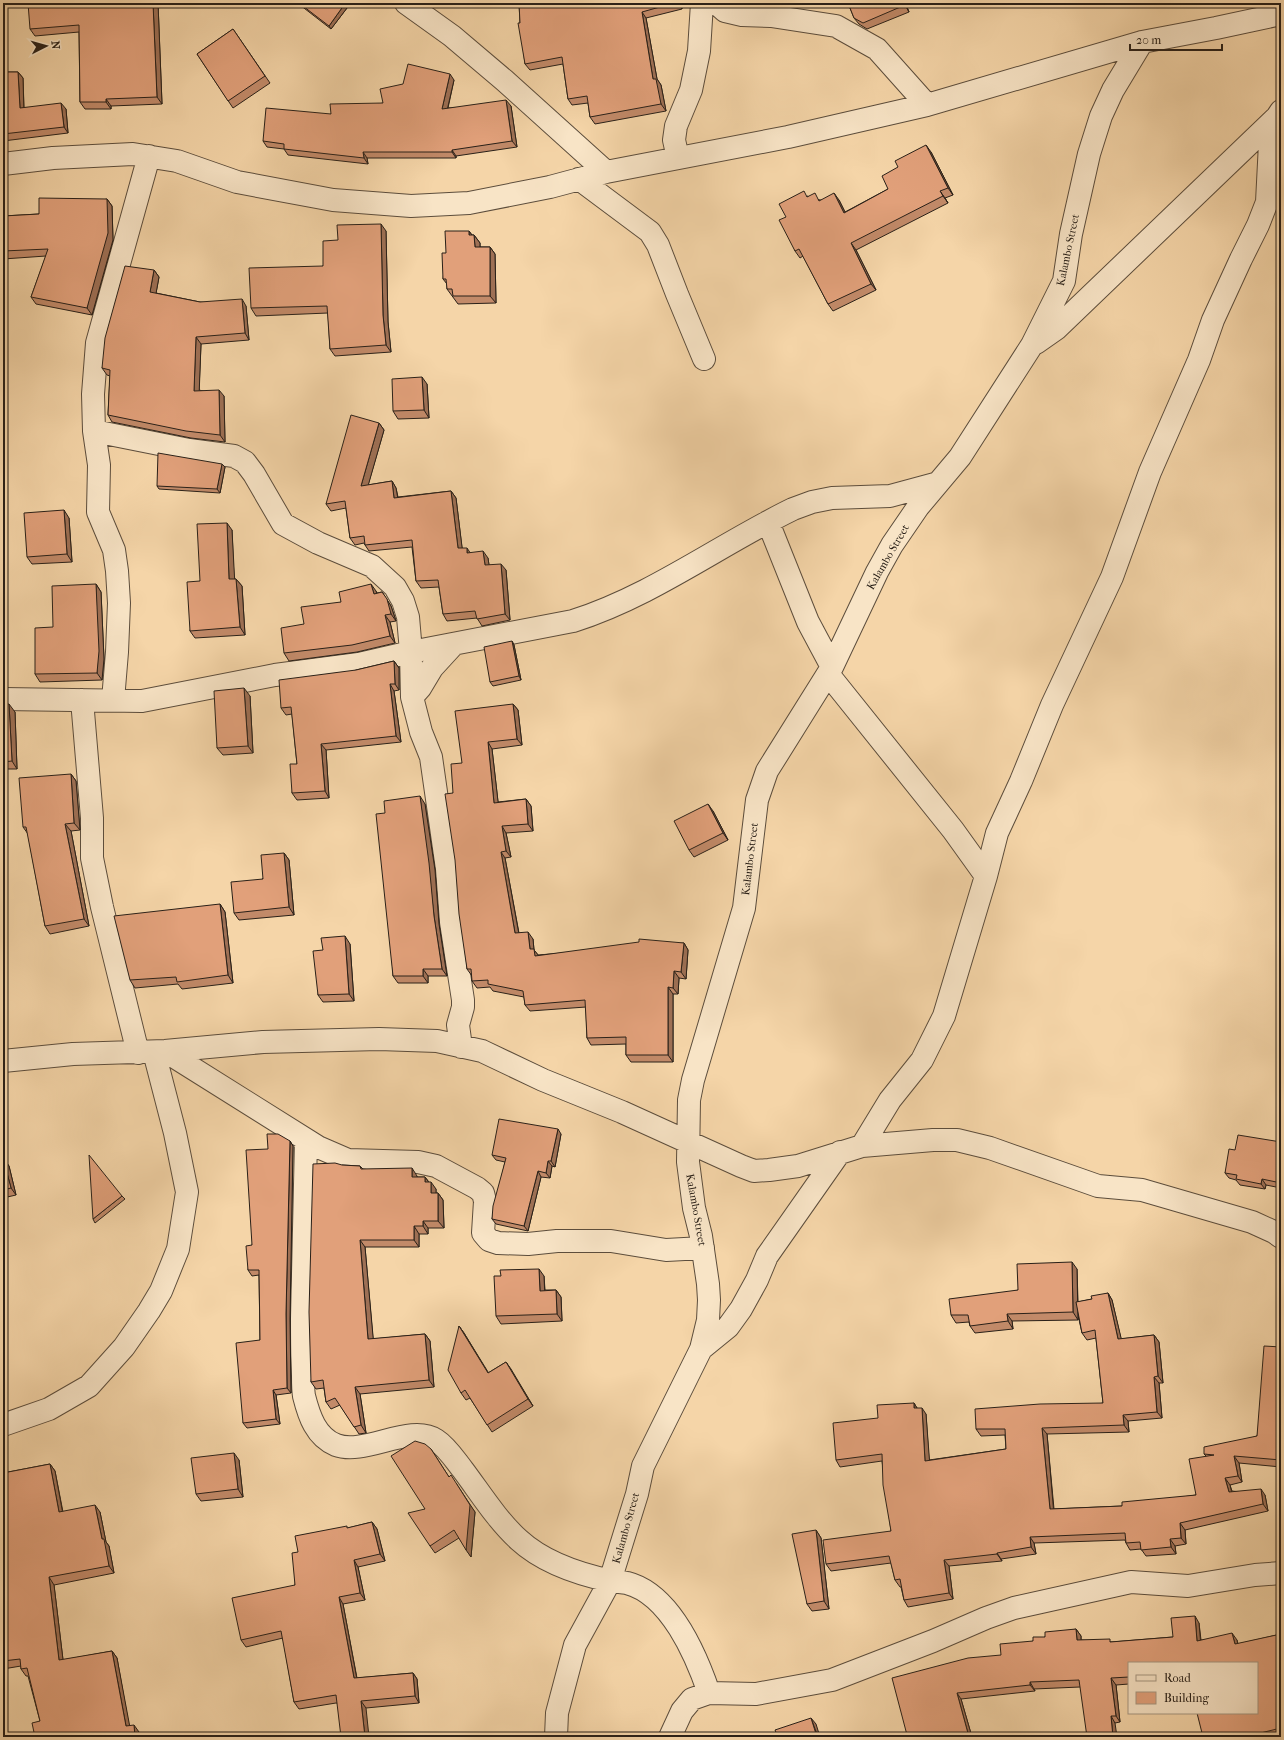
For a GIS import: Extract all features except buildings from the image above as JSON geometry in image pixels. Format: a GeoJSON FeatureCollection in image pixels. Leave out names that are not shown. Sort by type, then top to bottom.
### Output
{"type":"FeatureCollection","features":[{"type":"Feature","properties":{"kind":"street"},"geometry":{"type":"LineString","coordinates":[[678,158],[674,140],[676,126],[692,90],[699,51],[702,3]]}},
{"type":"Feature","properties":{"kind":"street"},"geometry":{"type":"LineString","coordinates":[[716,3],[725,11],[742,16],[771,16],[836,26],[878,49],[927,105]]}},
{"type":"Feature","properties":{"kind":"street"},"geometry":{"type":"LineString","coordinates":[[417,7],[504,80],[606,172]]}},
{"type":"Feature","properties":{"kind":"street"},"geometry":{"type":"LineString","coordinates":[[3,164],[53,158],[133,154],[178,161],[238,182],[333,200],[411,206],[469,203],[550,187],[606,172],[788,137],[927,105],[1142,42],[1281,14]]}},
{"type":"Feature","properties":{"kind":"street","name":"Kalambo Street"},"geometry":{"type":"LineString","coordinates":[[556,1737],[557,1713],[575,1645],[610,1581],[643,1466],[701,1349],[708,1320],[709,1300],[703,1248],[691,1193],[688,1162],[689,1100],[693,1080],[744,908],[757,800],[767,771],[830,671],[877,572],[892,546],[918,507],[960,457],[1032,345],[1064,281],[1071,234],[1082,183],[1101,116],[1113,90],[1142,42]]}},
{"type":"Feature","properties":{"kind":"street"},"geometry":{"type":"LineString","coordinates":[[1032,345],[1056,329],[1279,114]]}},
{"type":"Feature","properties":{"kind":"street"},"geometry":{"type":"LineString","coordinates":[[862,1146],[890,1100],[922,1060],[944,1016],[986,876],[997,833],[1021,781],[1052,705],[1112,577],[1150,472],[1200,360],[1213,320],[1240,259],[1258,226],[1267,202],[1270,143],[1279,114]]}},
{"type":"Feature","properties":{"kind":"street"},"geometry":{"type":"LineString","coordinates":[[113,700],[119,604],[117,571],[114,550],[98,512],[100,465],[94,431],[93,394],[98,343],[149,156]]}},
{"type":"Feature","properties":{"kind":"street"},"geometry":{"type":"LineString","coordinates":[[579,179],[650,232],[658,244],[704,359]]}},
{"type":"Feature","properties":{"kind":"street"},"geometry":{"type":"LineString","coordinates":[[94,431],[189,450],[234,456],[245,462],[254,474],[283,524],[318,544],[372,566],[395,587],[403,602],[408,617],[411,652],[412,697],[421,732],[431,758],[445,857],[451,922],[463,1000],[463,1007],[458,1024],[461,1047]]}},
{"type":"Feature","properties":{"kind":"street"},"geometry":{"type":"LineString","coordinates":[[3,699],[142,701],[275,675],[359,664],[411,652],[573,621],[597,613],[653,586],[793,509],[812,502],[832,498],[890,496],[938,483]]}},
{"type":"Feature","properties":{"kind":"street"},"geometry":{"type":"LineString","coordinates":[[768,522],[808,622],[830,671],[953,830],[986,876]]}},
{"type":"Feature","properties":{"kind":"street"},"geometry":{"type":"LineString","coordinates":[[412,697],[420,688],[432,668],[454,644]]}},
{"type":"Feature","properties":{"kind":"street"},"geometry":{"type":"LineString","coordinates":[[3,1425],[49,1409],[89,1386],[124,1347],[161,1291],[178,1249],[187,1192],[175,1133],[152,1052],[102,907],[92,858],[92,818],[82,700]]}},
{"type":"Feature","properties":{"kind":"street"},"geometry":{"type":"LineString","coordinates":[[3,1061],[73,1054],[152,1052],[264,1042],[365,1040],[437,1041],[482,1051],[543,1080],[622,1112],[741,1166],[754,1170],[798,1166],[862,1146],[933,1140],[957,1140],[990,1148],[1098,1186],[1142,1190],[1252,1222],[1274,1232],[1281,1237]]}},
{"type":"Feature","properties":{"kind":"street"},"geometry":{"type":"LineString","coordinates":[[3,1046],[24,1059]]}},
{"type":"Feature","properties":{"kind":"street"},"geometry":{"type":"LineString","coordinates":[[152,1052],[318,1147],[348,1160],[427,1163],[455,1175],[483,1194],[485,1201],[484,1234],[489,1240],[498,1243],[528,1244],[557,1241],[611,1241],[666,1250],[703,1248]]}},
{"type":"Feature","properties":{"kind":"street"},"geometry":{"type":"LineString","coordinates":[[306,1140],[302,1270],[302,1355],[304,1395],[311,1420],[321,1436],[336,1445],[346,1447],[360,1447],[418,1435],[435,1439],[450,1454],[502,1522],[519,1540],[540,1557],[558,1565],[610,1581],[628,1583],[645,1591],[666,1608],[699,1665],[709,1693]]}},
{"type":"Feature","properties":{"kind":"street"},"geometry":{"type":"LineString","coordinates":[[701,1349],[728,1327],[741,1309],[757,1280],[767,1256],[840,1152]]}},
{"type":"Feature","properties":{"kind":"street"},"geometry":{"type":"LineString","coordinates":[[670,1737],[682,1711],[692,1699],[709,1693],[756,1694],[832,1680],[1014,1608],[1131,1582],[1188,1586],[1255,1575],[1281,1573]]}}]}
